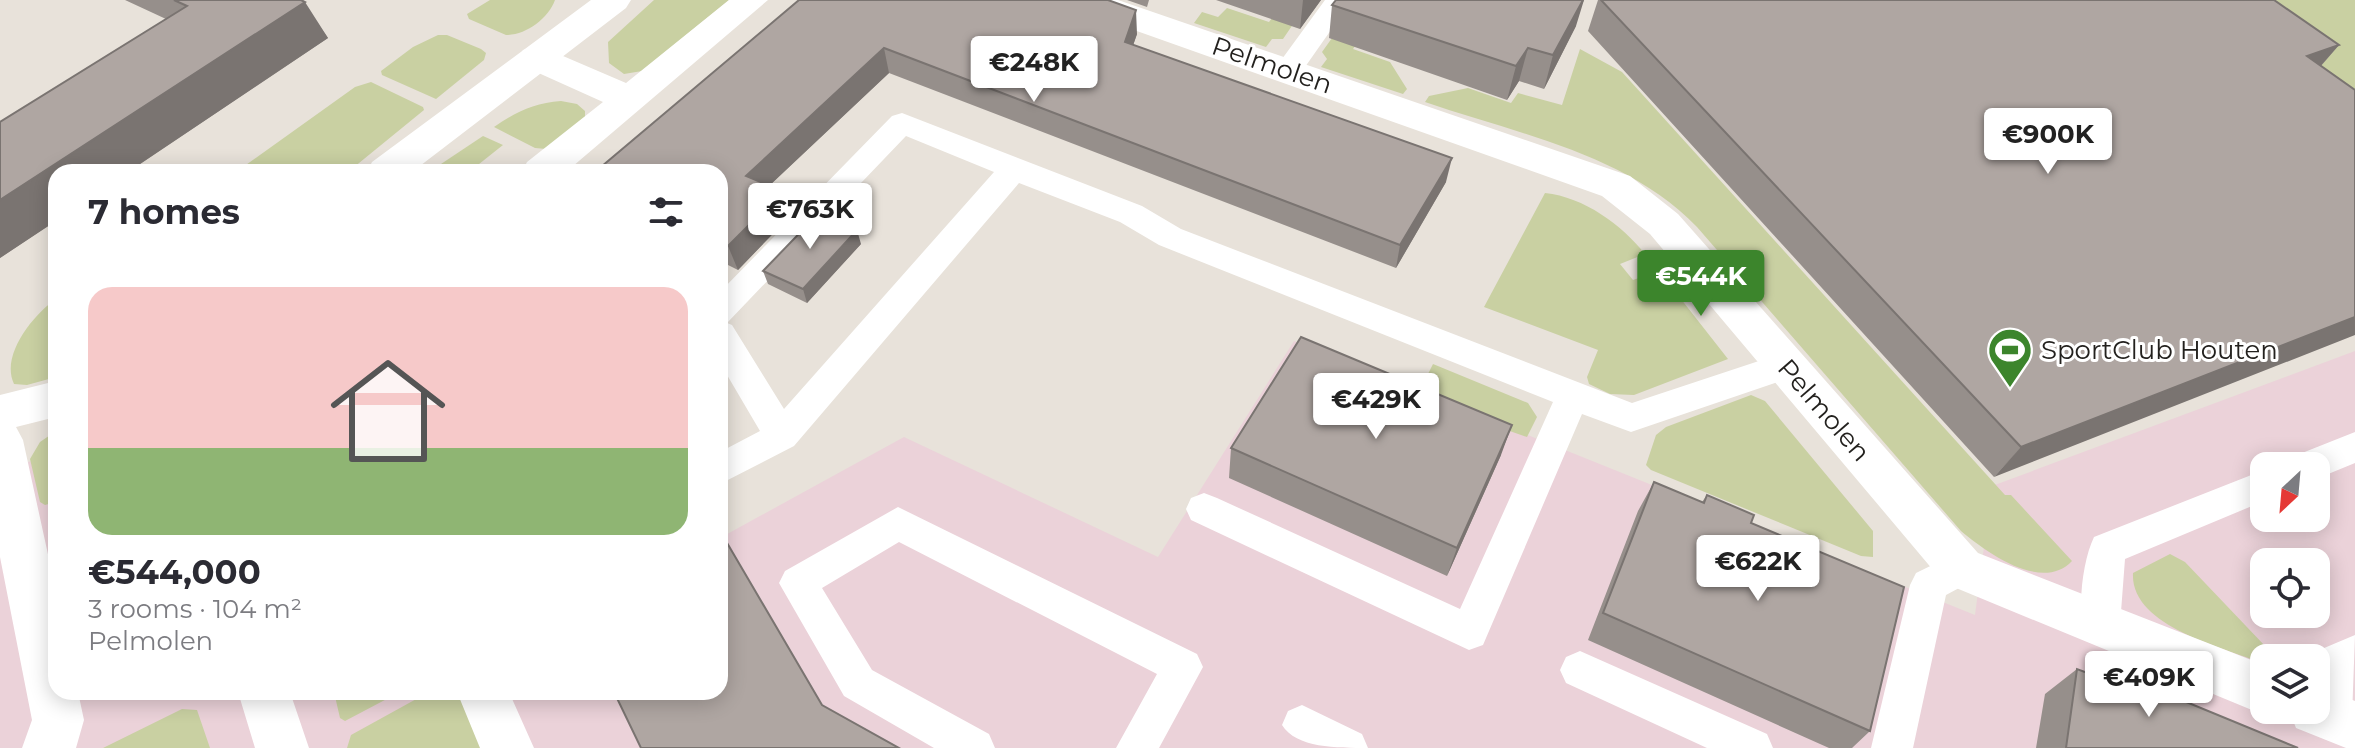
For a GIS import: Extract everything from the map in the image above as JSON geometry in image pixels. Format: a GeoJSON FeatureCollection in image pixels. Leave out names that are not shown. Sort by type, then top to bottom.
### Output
{"type":"FeatureCollection","features":[{"type":"Feature","properties":{"kind":"street"},"geometry":{"type":"LineString","coordinates":[[397,164],[614,0]]}},
{"type":"Feature","properties":{"kind":"street"},"geometry":{"type":"LineString","coordinates":[[551,164],[751,0]]}},
{"type":"Feature","properties":{"kind":"street","name":"Pelmolen"},"geometry":{"type":"LineString","coordinates":[[1084,0],[1616,186],[1664,224],[1961,568],[2250,684]]}},
{"type":"Feature","properties":{"kind":"street"},"geometry":{"type":"LineString","coordinates":[[536,58],[630,99]]}},
{"type":"Feature","properties":{"kind":"street"},"geometry":{"type":"LineString","coordinates":[[0,413],[48,401]]}},
{"type":"Feature","properties":{"kind":"street"},"geometry":{"type":"LineString","coordinates":[[0,440],[48,672]]}},
{"type":"Feature","properties":{"kind":"street"},"geometry":{"type":"LineString","coordinates":[[49,748],[58,720],[54,700]]}},
{"type":"Feature","properties":{"kind":"street"},"geometry":{"type":"LineString","coordinates":[[267,700],[282,748]]}},
{"type":"Feature","properties":{"kind":"street"},"geometry":{"type":"LineString","coordinates":[[486,700],[507,748]]}},
{"type":"Feature","properties":{"kind":"lane"},"geometry":{"type":"LineString","coordinates":[[1288,70],[1339,0]]}},
{"type":"Feature","properties":{"kind":"lane"},"geometry":{"type":"LineString","coordinates":[[728,305],[902,123],[1131,214],[1170,237],[1631,418],[1786,365]]}},
{"type":"Feature","properties":{"kind":"lane"},"geometry":{"type":"LineString","coordinates":[[728,465],[782,436],[1014,169]]}},
{"type":"Feature","properties":{"kind":"lane"},"geometry":{"type":"LineString","coordinates":[[728,347],[782,436]]}},
{"type":"Feature","properties":{"kind":"lane"},"geometry":{"type":"LineString","coordinates":[[1204,509],[1469,632],[1573,395]]}},
{"type":"Feature","properties":{"kind":"lane"},"geometry":{"type":"LineString","coordinates":[[2330,458],[2355,447]]}},
{"type":"Feature","properties":{"kind":"lane"},"geometry":{"type":"LineString","coordinates":[[2101,625],[2107,549],[2250,491]]}},
{"type":"Feature","properties":{"kind":"lane"},"geometry":{"type":"LineString","coordinates":[[974,748],[858,683],[798,583],[898,523],[1183,667],[1137,748]]}},
{"type":"Feature","properties":{"kind":"lane"},"geometry":{"type":"LineString","coordinates":[[1892,748],[1929,585],[1961,568]]}},
{"type":"Feature","properties":{"kind":"lane"},"geometry":{"type":"LineString","coordinates":[[2334,718],[2331,664],[2355,653]]}},
{"type":"Feature","properties":{"kind":"lane"},"geometry":{"type":"LineString","coordinates":[[1580,670],[1752,748]]}},
{"type":"Feature","properties":{"kind":"lane"},"geometry":{"type":"LineString","coordinates":[[1302,725],[1347,748]]}},
{"type":"Feature","properties":{"kind":"shaded area"},"geometry":{"type":"Polygon","coordinates":[[[1294,341],[1975,615],[1992,486],[2355,351],[2355,748],[0,748],[0,470],[48,456],[48,700],[728,700],[728,534],[904,437],[1158,557],[1294,341]]]}},
{"type":"Feature","properties":{"kind":"green space"},"geometry":{"type":"Polygon","coordinates":[[[490,0],[555,0],[535,25],[506,35],[469,19],[467,14],[490,0]]]}},
{"type":"Feature","properties":{"kind":"green space"},"geometry":{"type":"Polygon","coordinates":[[[654,0],[729,0],[642,71],[624,74],[609,63],[608,42],[654,0]]]}},
{"type":"Feature","properties":{"kind":"green space"},"geometry":{"type":"Polygon","coordinates":[[[2222,0],[2355,0],[2355,96],[2222,0]]]}},
{"type":"Feature","properties":{"kind":"green space"},"geometry":{"type":"Polygon","coordinates":[[[1282,5],[1302,11],[1283,39],[1272,39],[1266,47],[1194,23],[1202,12],[1218,17],[1227,8],[1269,22],[1282,5]]]}},
{"type":"Feature","properties":{"kind":"green space"},"geometry":{"type":"Polygon","coordinates":[[[1342,24],[1365,32],[1353,49],[1390,62],[1407,89],[1403,94],[1321,67],[1327,59],[1322,52],[1342,24]]]}},
{"type":"Feature","properties":{"kind":"green space"},"geometry":{"type":"Polygon","coordinates":[[[438,35],[447,35],[481,49],[486,53],[484,60],[436,99],[382,75],[381,71],[413,47],[438,35]]]}},
{"type":"Feature","properties":{"kind":"green space"},"geometry":{"type":"Polygon","coordinates":[[[1580,49],[1622,72],[2005,495],[2011,495],[2072,561],[2060,570],[2046,573],[2030,571],[1999,558],[1961,531],[1697,227],[1669,202],[1638,181],[1570,149],[1425,102],[1429,96],[1468,88],[1511,103],[1518,93],[1562,105],[1580,49]]]}},
{"type":"Feature","properties":{"kind":"green space"},"geometry":{"type":"Polygon","coordinates":[[[371,82],[424,110],[358,164],[247,164],[355,87],[371,82]]]}},
{"type":"Feature","properties":{"kind":"green space"},"geometry":{"type":"Polygon","coordinates":[[[561,101],[577,104],[585,111],[585,117],[546,149],[535,148],[494,127],[526,109],[561,101]]]}},
{"type":"Feature","properties":{"kind":"green space"},"geometry":{"type":"Polygon","coordinates":[[[483,136],[503,145],[479,164],[441,164],[483,136]]]}},
{"type":"Feature","properties":{"kind":"green space"},"geometry":{"type":"Polygon","coordinates":[[[1545,193],[1588,206],[1614,223],[1645,254],[1620,264],[1633,280],[1659,271],[1728,359],[1634,395],[1610,394],[1589,384],[1587,377],[1598,350],[1484,307],[1545,193]]]}},
{"type":"Feature","properties":{"kind":"green space"},"geometry":{"type":"Polygon","coordinates":[[[47,306],[48,379],[27,385],[14,384],[11,373],[15,348],[29,325],[47,306]]]}},
{"type":"Feature","properties":{"kind":"green space"},"geometry":{"type":"Polygon","coordinates":[[[1433,364],[1528,403],[1537,417],[1527,437],[1416,398],[1433,364]]]}},
{"type":"Feature","properties":{"kind":"green space"},"geometry":{"type":"Polygon","coordinates":[[[1751,395],[1765,401],[1873,531],[1873,557],[1861,556],[1651,470],[1646,465],[1656,435],[1666,427],[1751,395]]]}},
{"type":"Feature","properties":{"kind":"green space"},"geometry":{"type":"Polygon","coordinates":[[[48,436],[48,504],[45,505],[40,502],[30,459],[40,442],[48,436]]]}},
{"type":"Feature","properties":{"kind":"green space"},"geometry":{"type":"Polygon","coordinates":[[[2170,554],[2185,562],[2263,644],[2250,644],[2250,659],[2181,632],[2146,607],[2136,591],[2133,573],[2170,554]]]}},
{"type":"Feature","properties":{"kind":"green space"},"geometry":{"type":"Polygon","coordinates":[[[336,700],[385,700],[345,721],[340,718],[336,700]]]}},
{"type":"Feature","properties":{"kind":"green space"},"geometry":{"type":"Polygon","coordinates":[[[414,700],[463,700],[484,748],[347,748],[351,735],[414,700]]]}},
{"type":"Feature","properties":{"kind":"green space"},"geometry":{"type":"Polygon","coordinates":[[[182,709],[197,710],[210,748],[103,748],[182,709]]]}},
{"type":"Feature","properties":{"kind":"building"},"geometry":{"type":"Polygon","coordinates":[[[174,0],[305,2],[55,164],[48,164],[48,169],[0,200],[0,122],[187,6],[174,0]]]}},
{"type":"Feature","properties":{"kind":"building"},"geometry":{"type":"Polygon","coordinates":[[[799,0],[1108,0],[1136,10],[1125,42],[1452,158],[1400,245],[884,48],[746,176],[783,191],[728,246],[728,164],[604,164],[799,0]]]}},
{"type":"Feature","properties":{"kind":"building"},"geometry":{"type":"Polygon","coordinates":[[[1336,0],[1583,0],[1553,55],[1528,48],[1516,66],[1332,5],[1336,0]]]}},
{"type":"Feature","properties":{"kind":"building"},"geometry":{"type":"Polygon","coordinates":[[[1601,0],[2274,0],[2339,45],[2307,56],[2355,90],[2355,317],[2021,447],[1601,0]]]}},
{"type":"Feature","properties":{"kind":"building"},"geometry":{"type":"Polygon","coordinates":[[[818,214],[857,230],[803,289],[763,271],[818,214]]]}},
{"type":"Feature","properties":{"kind":"building"},"geometry":{"type":"Polygon","coordinates":[[[1301,337],[1512,425],[1457,548],[1231,448],[1301,337]]]}},
{"type":"Feature","properties":{"kind":"building"},"geometry":{"type":"Polygon","coordinates":[[[1654,482],[1704,503],[1707,495],[1754,515],[1751,523],[1904,587],[1870,731],[1603,613],[1654,482]]]}},
{"type":"Feature","properties":{"kind":"building"},"geometry":{"type":"Polygon","coordinates":[[[728,545],[822,705],[899,748],[641,748],[618,700],[728,700],[728,545]]]}},
{"type":"Feature","properties":{"kind":"building"},"geometry":{"type":"Polygon","coordinates":[[[2094,664],[2298,748],[2066,748],[2077,669],[2093,675],[2094,664]]]}},
{"type":"Feature","properties":{"kind":"place","name":"SportClub Houten"},"geometry":{"type":"Point","coordinates":[2010,389]}}]}
